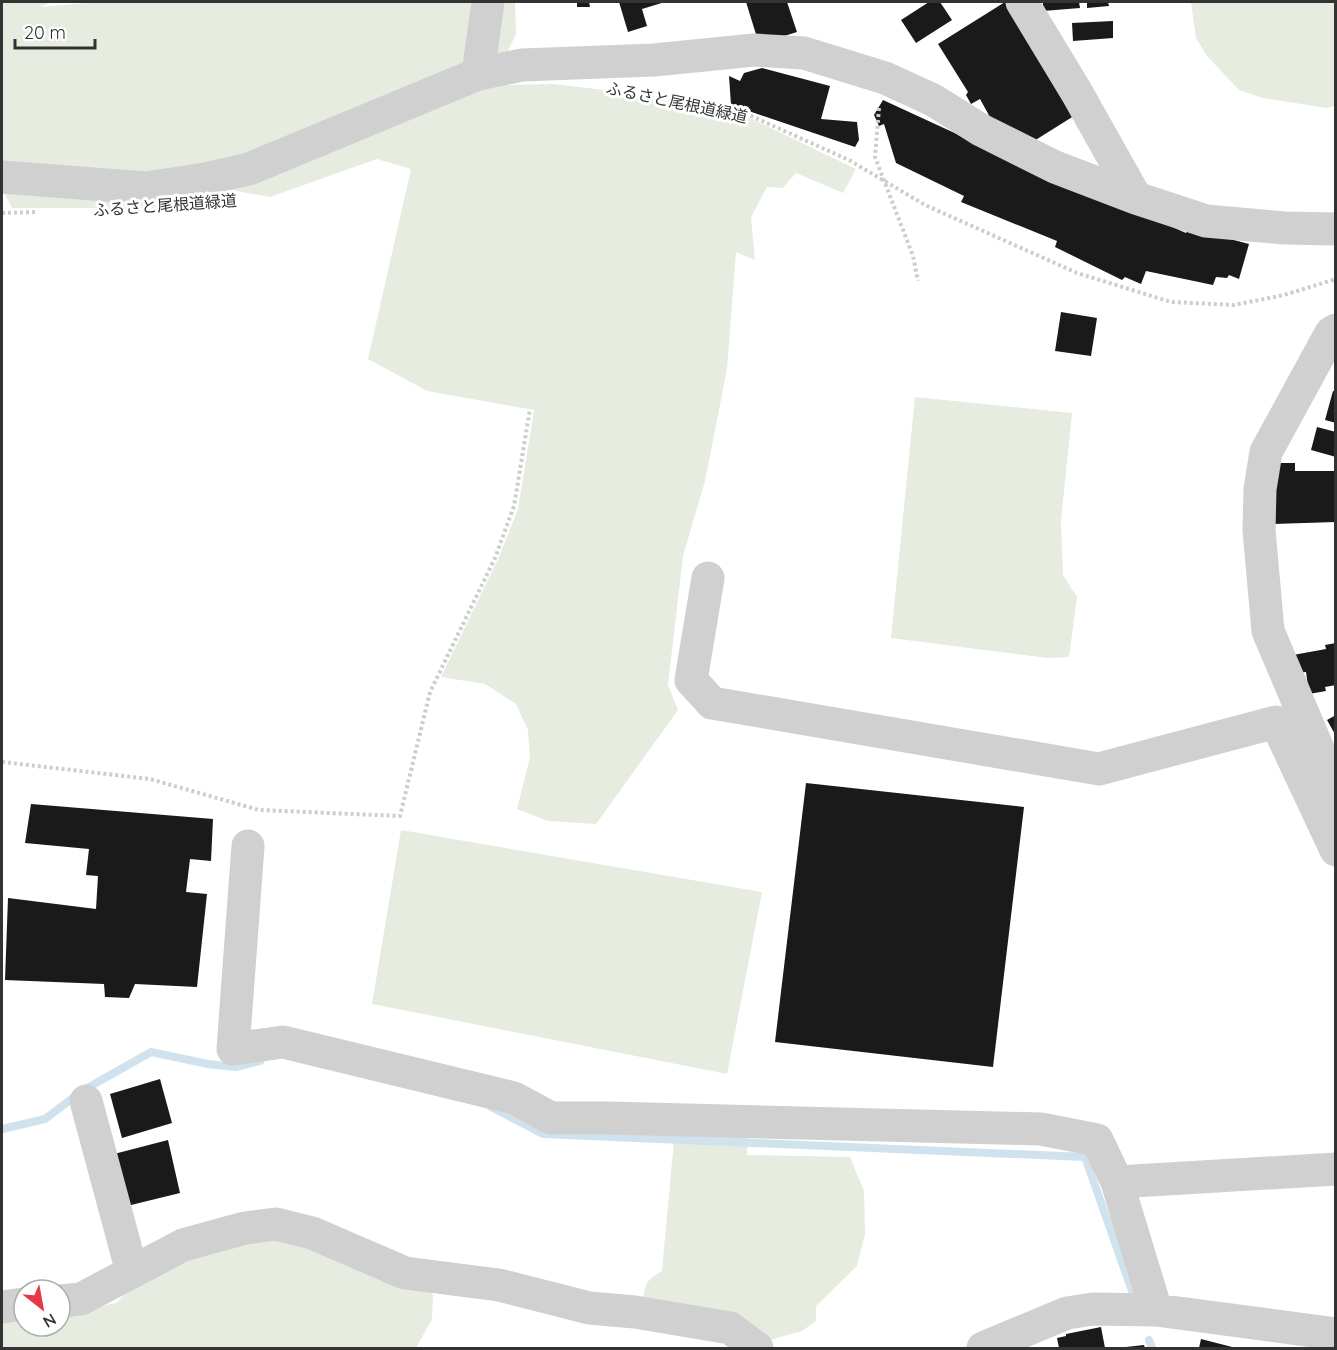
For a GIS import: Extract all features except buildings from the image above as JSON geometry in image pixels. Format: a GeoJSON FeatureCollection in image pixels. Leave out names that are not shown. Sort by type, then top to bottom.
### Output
{"type":"FeatureCollection","features":[{"type":"Feature","properties":{"kind":"street"},"geometry":{"type":"LineString","coordinates":[[478,74],[488,2]]}},
{"type":"Feature","properties":{"kind":"street"},"geometry":{"type":"LineString","coordinates":[[1022,2],[1136,198]]}},
{"type":"Feature","properties":{"kind":"street"},"geometry":{"type":"LineString","coordinates":[[2,177],[146,188],[205,179],[249,169],[478,74],[522,65],[654,60],[754,50],[804,53],[885,78],[933,100],[981,130],[1055,167],[1136,198],[1206,221],[1284,228],[1335,229]]}},
{"type":"Feature","properties":{"kind":"street"},"geometry":{"type":"LineString","coordinates":[[1335,330],[1330,333],[1266,452],[1260,489],[1259,530],[1268,631],[1335,789]]}},
{"type":"Feature","properties":{"kind":"street"},"geometry":{"type":"LineString","coordinates":[[708,578],[691,680],[712,703],[1099,769],[1276,722],[1335,850]]}},
{"type":"Feature","properties":{"kind":"street"},"geometry":{"type":"LineString","coordinates":[[248,846],[233,1049],[283,1042],[513,1098],[551,1118],[1041,1129],[1096,1140],[1117,1182],[1156,1310]]}},
{"type":"Feature","properties":{"kind":"street"},"geometry":{"type":"LineString","coordinates":[[86,1101],[132,1272]]}},
{"type":"Feature","properties":{"kind":"street"},"geometry":{"type":"LineString","coordinates":[[1117,1182],[1335,1169]]}},
{"type":"Feature","properties":{"kind":"street"},"geometry":{"type":"LineString","coordinates":[[72,1300],[81,1299],[183,1245],[245,1228],[276,1224],[312,1233],[405,1273],[499,1285],[589,1308],[635,1312],[730,1328],[758,1348]]}},
{"type":"Feature","properties":{"kind":"street"},"geometry":{"type":"LineString","coordinates":[[983,1348],[1040,1337],[1067,1313],[1093,1309],[1156,1310],[1335,1334]]}},
{"type":"Feature","properties":{"kind":"path"},"geometry":{"type":"LineString","coordinates":[[885,78],[877,117],[875,157],[913,256],[918,281]]}},
{"type":"Feature","properties":{"kind":"path","name":"ふるさと尾根道緑道"},"geometry":{"type":"LineString","coordinates":[[622,90],[749,115],[849,160],[925,205],[1077,273],[1171,302],[1234,305],[1284,296],[1335,279]]}},
{"type":"Feature","properties":{"kind":"path"},"geometry":{"type":"LineString","coordinates":[[2,213],[48,211]]}},
{"type":"Feature","properties":{"kind":"path"},"geometry":{"type":"LineString","coordinates":[[2,762],[150,779],[259,810],[400,816],[430,692],[495,558],[514,506],[530,409]]}},
{"type":"Feature","properties":{"kind":"shaded area"},"geometry":{"type":"Polygon","coordinates":[[[2,2],[52,2],[40,7],[98,2],[515,2],[516,34],[492,85],[554,84],[629,93],[750,118],[856,169],[843,193],[796,173],[783,188],[767,187],[751,217],[755,260],[736,252],[727,369],[705,481],[683,556],[668,685],[678,710],[596,824],[548,821],[517,809],[530,757],[528,730],[516,704],[485,684],[441,677],[499,557],[518,509],[534,410],[427,391],[368,359],[411,169],[377,159],[270,197],[218,188],[178,194],[164,208],[12,208],[2,188],[2,2]]]}},
{"type":"Feature","properties":{"kind":"shaded area"},"geometry":{"type":"Polygon","coordinates":[[[1191,2],[1335,2],[1335,106],[1326,108],[1263,98],[1239,90],[1207,56],[1196,38],[1191,2]]]}},
{"type":"Feature","properties":{"kind":"shaded area"},"geometry":{"type":"Polygon","coordinates":[[[915,397],[1072,413],[1061,521],[1063,575],[1077,597],[1069,657],[1048,658],[891,638],[915,397]]]}},
{"type":"Feature","properties":{"kind":"shaded area"},"geometry":{"type":"Polygon","coordinates":[[[401,830],[762,892],[727,1074],[372,1004],[401,830]]]}},
{"type":"Feature","properties":{"kind":"shaded area"},"geometry":{"type":"Polygon","coordinates":[[[675,1129],[748,1136],[747,1155],[850,1157],[864,1191],[865,1234],[857,1266],[816,1306],[816,1321],[802,1331],[767,1341],[644,1306],[644,1294],[648,1281],[662,1271],[675,1129]]]}},
{"type":"Feature","properties":{"kind":"shaded area"},"geometry":{"type":"Polygon","coordinates":[[[254,1234],[405,1263],[433,1295],[432,1319],[416,1348],[2,1348],[2,1322],[12,1321],[12,1338],[72,1338],[72,1312],[116,1303],[162,1258],[254,1234]]]}},
{"type":"Feature","properties":{"kind":"waterway"},"geometry":{"type":"LineString","coordinates":[[2,1129],[45,1119],[82,1091],[151,1052],[208,1064],[236,1067],[260,1061]]}},
{"type":"Feature","properties":{"kind":"waterway"},"geometry":{"type":"LineString","coordinates":[[491,1107],[543,1134],[1085,1157],[1132,1291]]}},
{"type":"Feature","properties":{"kind":"waterway"},"geometry":{"type":"LineString","coordinates":[[1149,1340],[1152,1348]]}}]}
